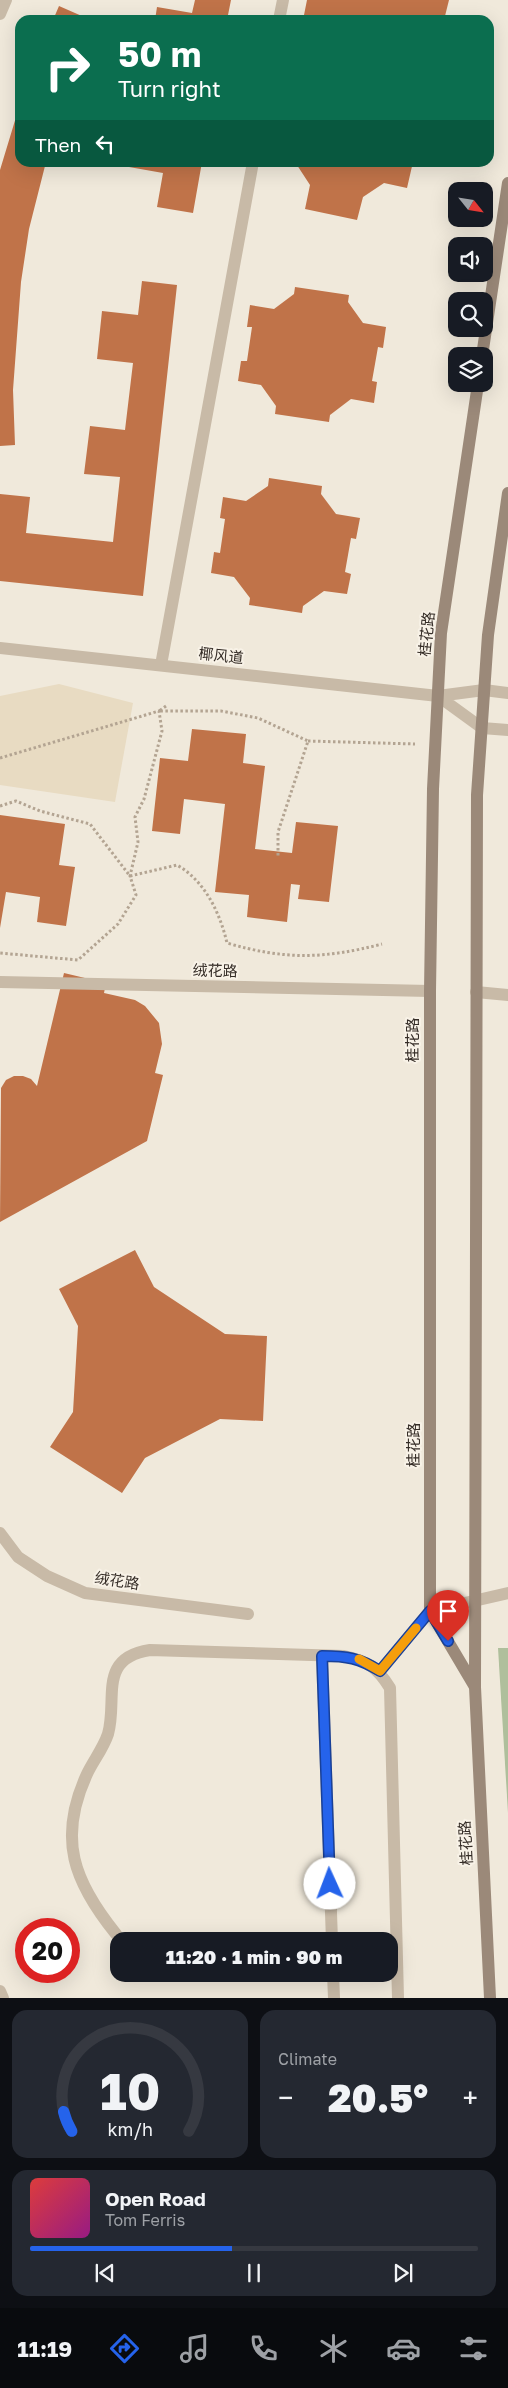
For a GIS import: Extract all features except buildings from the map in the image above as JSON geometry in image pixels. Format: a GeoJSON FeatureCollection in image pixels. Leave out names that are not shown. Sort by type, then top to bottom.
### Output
{"type":"FeatureCollection","features":[{"type":"Feature","properties":{"kind":"main road"},"geometry":{"type":"LineString","coordinates":[[483,347],[508,183]]}},
{"type":"Feature","properties":{"kind":"main road","name":"桂花路"},"geometry":{"type":"LineString","coordinates":[[475,1687],[430,1611],[430,991],[436,745],[442,633],[477,392]]}},
{"type":"Feature","properties":{"kind":"main road","name":"桂花路"},"geometry":{"type":"LineString","coordinates":[[490,1998],[475,1687],[474,1601],[477,795],[488,635],[508,493]]}},
{"type":"Feature","properties":{"kind":"street"},"geometry":{"type":"LineString","coordinates":[[0,14],[6,0]]}},
{"type":"Feature","properties":{"kind":"street"},"geometry":{"type":"LineString","coordinates":[[280,15],[283,0]]}},
{"type":"Feature","properties":{"kind":"street"},"geometry":{"type":"LineString","coordinates":[[161,665],[252,167]]}},
{"type":"Feature","properties":{"kind":"street","name":"椰风道"},"geometry":{"type":"LineString","coordinates":[[0,648],[438,696],[484,690],[508,693]]}},
{"type":"Feature","properties":{"kind":"street","name":"椰风道"},"geometry":{"type":"LineString","coordinates":[[438,696],[482,728]]}},
{"type":"Feature","properties":{"kind":"street"},"geometry":{"type":"LineString","coordinates":[[482,728],[508,730]]}},
{"type":"Feature","properties":{"kind":"street","name":"绒花路"},"geometry":{"type":"LineString","coordinates":[[0,982],[430,991]]}},
{"type":"Feature","properties":{"kind":"street"},"geometry":{"type":"LineString","coordinates":[[476,992],[508,995]]}},
{"type":"Feature","properties":{"kind":"street","name":"绒花路"},"geometry":{"type":"LineString","coordinates":[[0,1533],[18,1557],[47,1576],[85,1592],[122,1599],[248,1614]]}},
{"type":"Feature","properties":{"kind":"street"},"geometry":{"type":"LineString","coordinates":[[380,1671],[430,1611],[508,1593]]}},
{"type":"Feature","properties":{"kind":"street"},"geometry":{"type":"LineString","coordinates":[[114,1932],[98,1913],[80,1882],[72,1847],[71,1828],[77,1799],[108,1733],[112,1678],[120,1665],[138,1652],[150,1650],[344,1656],[362,1660],[380,1671],[390,1688],[398,1998]]}},
{"type":"Feature","properties":{"kind":"street"},"geometry":{"type":"LineString","coordinates":[[322,1656],[332,1932]]}},
{"type":"Feature","properties":{"kind":"street"},"geometry":{"type":"LineString","coordinates":[[333,1982],[334,1998]]}},
{"type":"Feature","properties":{"kind":"street"},"geometry":{"type":"LineString","coordinates":[[0,1991],[3,1998]]}},
{"type":"Feature","properties":{"kind":"path"},"geometry":{"type":"LineString","coordinates":[[0,758],[159,710],[166,706]]}},
{"type":"Feature","properties":{"kind":"path"},"geometry":{"type":"LineString","coordinates":[[159,710],[221,711],[258,718],[308,741],[436,745]]}},
{"type":"Feature","properties":{"kind":"path"},"geometry":{"type":"LineString","coordinates":[[130,876],[138,842],[135,817],[144,799],[154,755],[162,731],[159,710]]}},
{"type":"Feature","properties":{"kind":"path"},"geometry":{"type":"LineString","coordinates":[[278,858],[278,832],[308,741]]}},
{"type":"Feature","properties":{"kind":"path"},"geometry":{"type":"LineString","coordinates":[[0,806],[16,801],[40,811],[90,824],[130,876],[136,895],[118,924],[78,960],[0,953]]}},
{"type":"Feature","properties":{"kind":"path"},"geometry":{"type":"LineString","coordinates":[[130,876],[177,865],[193,874],[221,920],[227,943],[257,952],[295,956],[327,956],[382,944]]}},
{"type":"Feature","properties":{"kind":"green space"},"geometry":{"type":"Polygon","coordinates":[[[498,1648],[508,1648],[508,1813],[498,1648]]]}},
{"type":"Feature","properties":{"kind":"shaded area"},"geometry":{"type":"Polygon","coordinates":[[[59,684],[133,703],[115,802],[0,785],[0,696],[59,684]]]}},
{"type":"Feature","properties":{"kind":"slow traffic"},"geometry":{"type":"LineString","coordinates":[[359,1659],[380,1671],[416,1628]]}},
{"type":"Feature","properties":{"kind":"route"},"geometry":{"type":"LineString","coordinates":[[330,1884],[322,1656],[344,1656],[362,1660],[380,1671],[430,1611],[448,1641]]}}]}
